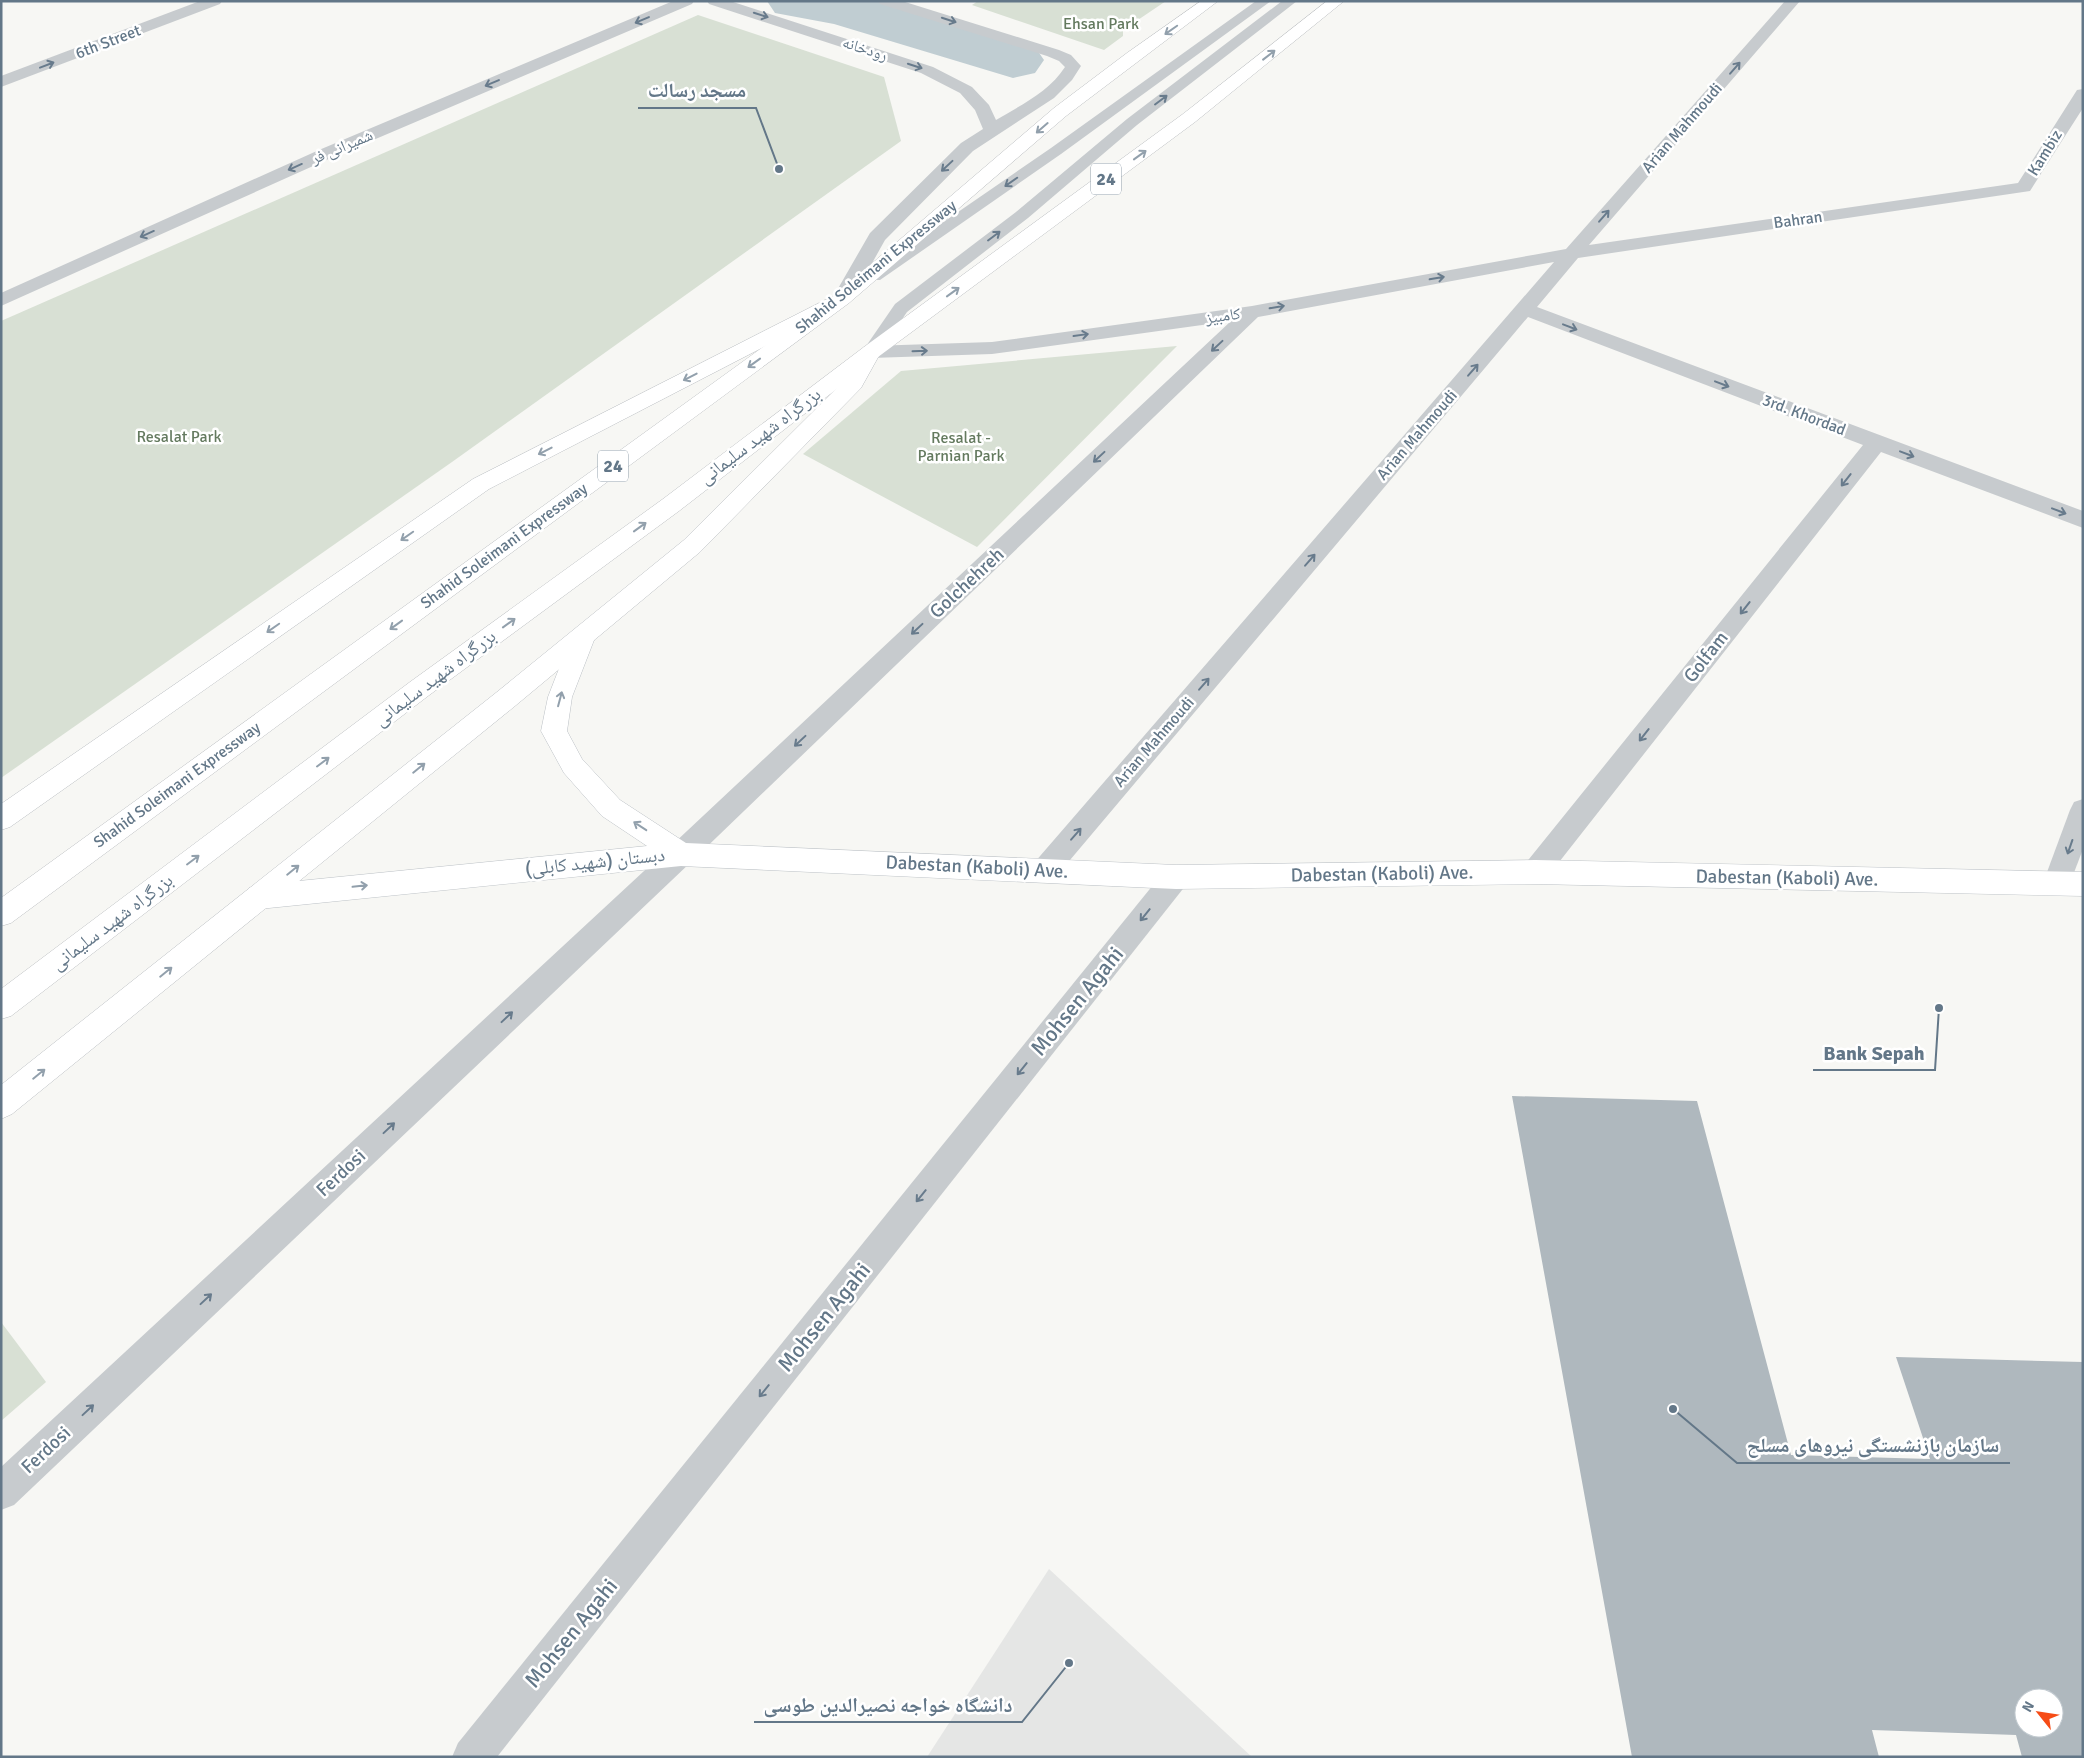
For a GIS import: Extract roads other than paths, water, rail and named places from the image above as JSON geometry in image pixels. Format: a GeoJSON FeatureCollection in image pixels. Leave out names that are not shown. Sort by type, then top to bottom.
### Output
{"type":"FeatureCollection","features":[{"type":"Feature","properties":{"kind":"main road","name":"Shahid Soleimani Expressway"},"geometry":{"type":"LineString","coordinates":[[1,914],[842,299],[1060,112],[1211,1]]}},
{"type":"Feature","properties":{"kind":"main road","name":"24"},"geometry":{"type":"LineString","coordinates":[[871,352],[1189,118],[1337,1]]}},
{"type":"Feature","properties":{"kind":"main road"},"geometry":{"type":"LineString","coordinates":[[1,819],[481,484],[842,299]]}},
{"type":"Feature","properties":{"kind":"main road"},"geometry":{"type":"LineString","coordinates":[[1,1104],[692,546],[854,382],[871,352]]}},
{"type":"Feature","properties":{"kind":"main road","name":"بزرگراه شهید سلیمانی"},"geometry":{"type":"LineString","coordinates":[[1,1006],[419,689],[671,505],[871,352]]}},
{"type":"Feature","properties":{"kind":"main road","name":"دبستان (شهید کابلی)"},"geometry":{"type":"LineString","coordinates":[[584,635],[560,697],[554,731],[574,766],[611,808],[681,854]]}},
{"type":"Feature","properties":{"kind":"main road","name":"Dabestan (Kaboli) Ave."},"geometry":{"type":"LineString","coordinates":[[681,854],[1176,877],[1535,872],[2070,884]]}},
{"type":"Feature","properties":{"kind":"main road","name":"دبستان (شهید کابلی)"},"geometry":{"type":"LineString","coordinates":[[259,897],[681,854]]}},
{"type":"Feature","properties":{"kind":"street","name":"6th Street"},"geometry":{"type":"LineString","coordinates":[[1,82],[215,1]]}},
{"type":"Feature","properties":{"kind":"street","name":"شمیرانی فر"},"geometry":{"type":"LineString","coordinates":[[1,300],[325,154],[687,1]]}},
{"type":"Feature","properties":{"kind":"street","name":"رودخانه"},"geometry":{"type":"LineString","coordinates":[[714,1],[927,70],[966,90],[983,109],[992,130]]}},
{"type":"Feature","properties":{"kind":"street"},"geometry":{"type":"LineString","coordinates":[[842,299],[877,237],[967,147],[1054,90],[1067,78],[1073,66],[1065,58],[1053,52],[886,1]]}},
{"type":"Feature","properties":{"kind":"street"},"geometry":{"type":"LineString","coordinates":[[924,12],[942,1]]}},
{"type":"Feature","properties":{"kind":"street","name":"Arian Mahmoudi"},"geometry":{"type":"LineString","coordinates":[[1044,870],[1786,3]]}},
{"type":"Feature","properties":{"kind":"street","name":"Kambiz"},"geometry":{"type":"LineString","coordinates":[[2024,187],[2083,94]]}},
{"type":"Feature","properties":{"kind":"street","name":"Bahran"},"geometry":{"type":"LineString","coordinates":[[1572,253],[2024,187]]}},
{"type":"Feature","properties":{"kind":"street","name":"کامبیز"},"geometry":{"type":"LineString","coordinates":[[871,352],[992,348],[1252,312],[1572,253]]}},
{"type":"Feature","properties":{"kind":"street","name":"3rd. Khordad"},"geometry":{"type":"LineString","coordinates":[[1525,309],[2083,520]]}},
{"type":"Feature","properties":{"kind":"street","name":"Golchehreh"},"geometry":{"type":"LineString","coordinates":[[681,854],[1252,312]]}},
{"type":"Feature","properties":{"kind":"street","name":"Golfam"},"geometry":{"type":"LineString","coordinates":[[1535,872],[1877,442]]}},
{"type":"Feature","properties":{"kind":"street"},"geometry":{"type":"LineString","coordinates":[[2070,884],[2083,810]]}},
{"type":"Feature","properties":{"kind":"street","name":"Ferdosi"},"geometry":{"type":"LineString","coordinates":[[1,1492],[681,854]]}},
{"type":"Feature","properties":{"kind":"street","name":"Mohsen Agahi"},"geometry":{"type":"LineString","coordinates":[[472,1757],[1176,877]]}},
{"type":"Feature","properties":{"kind":"lane"},"geometry":{"type":"LineString","coordinates":[[842,299],[1056,151],[1265,1]]}},
{"type":"Feature","properties":{"kind":"lane"},"geometry":{"type":"LineString","coordinates":[[871,352],[901,308],[1022,215],[1132,122],[1291,1]]}},
{"type":"Feature","properties":{"kind":"waterway"},"geometry":{"type":"LineString","coordinates":[[796,1],[842,8],[1013,60]]}},
{"type":"Feature","properties":{"kind":"place","name":"مسجد رسالت"},"geometry":{"type":"Point","coordinates":[779,169]}},
{"type":"Feature","properties":{"kind":"place","name":"Bank Sepah"},"geometry":{"type":"Point","coordinates":[1939,1008]}},
{"type":"Feature","properties":{"kind":"place","name":"سازمان بازنشستگی نیروهای مسلح"},"geometry":{"type":"Point","coordinates":[1673,1409]}},
{"type":"Feature","properties":{"kind":"place","name":"دانشگاه خواجه نصیرالدین طوسی"},"geometry":{"type":"Point","coordinates":[1069,1663]}},
{"type":"Feature","properties":{"kind":"park label","name":"Ehsan Park"},"geometry":{"type":"Point","coordinates":[1101,24]}},
{"type":"Feature","properties":{"kind":"park label","name":"Resalat Park"},"geometry":{"type":"Point","coordinates":[179,437]}},
{"type":"Feature","properties":{"kind":"park label","name":"Resalat - Parnian Park"},"geometry":{"type":"Point","coordinates":[961,447]}}]}
